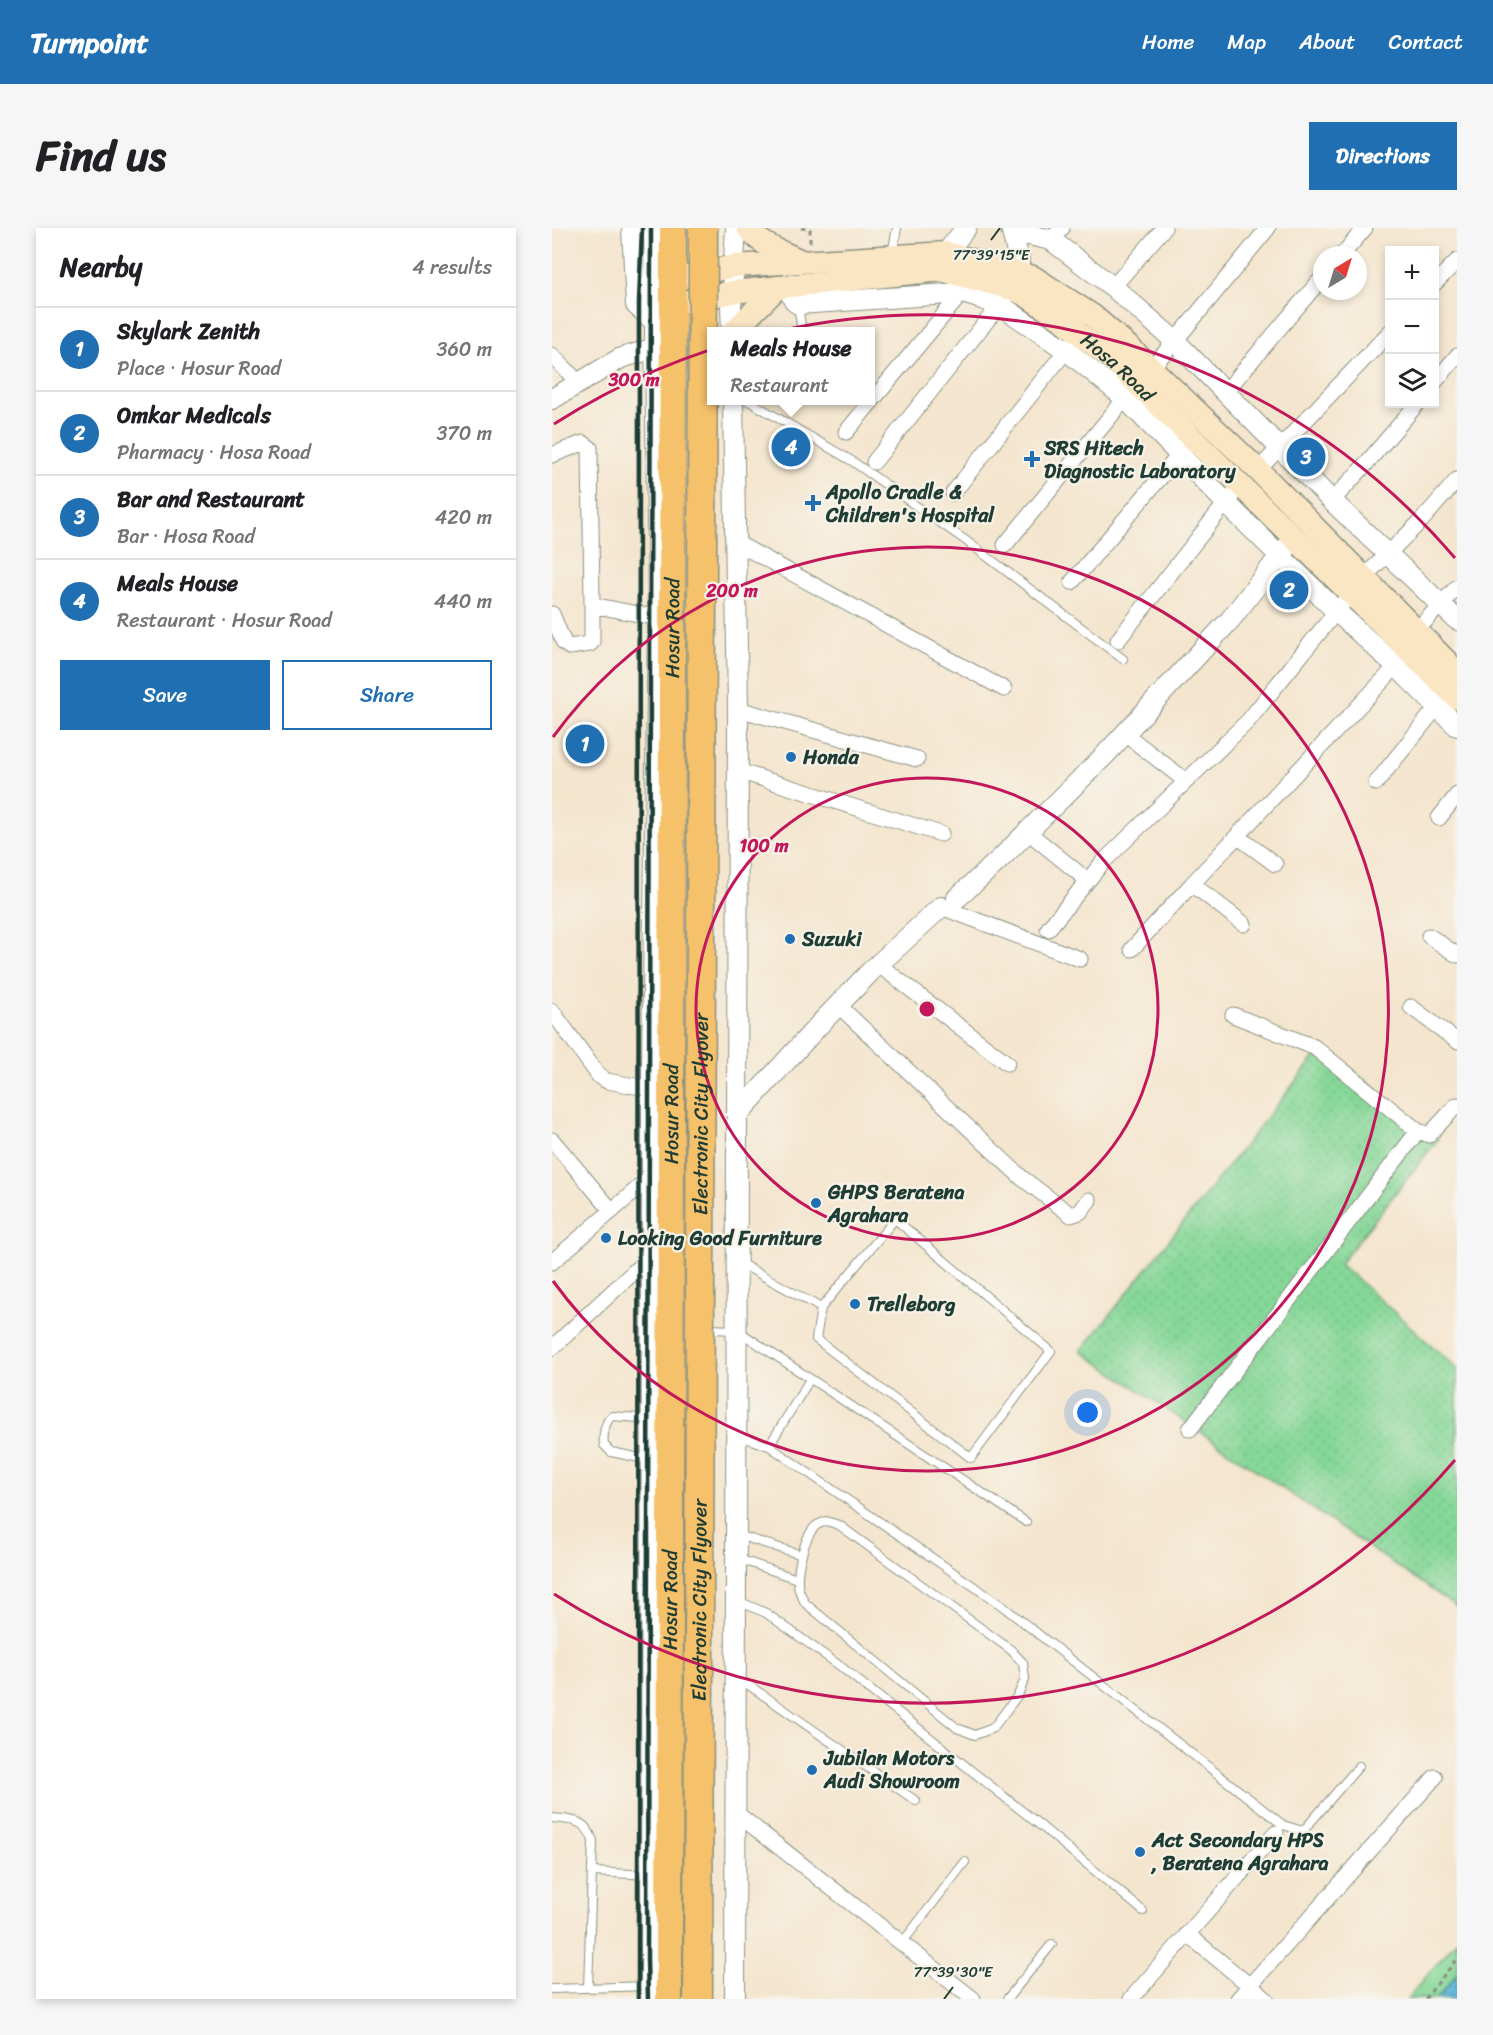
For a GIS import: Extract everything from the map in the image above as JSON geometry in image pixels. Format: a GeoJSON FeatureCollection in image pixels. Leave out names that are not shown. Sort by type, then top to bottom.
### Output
{"type":"FeatureCollection","features":[{"type":"Feature","properties":{"kind":"highway","name":"Hosur Road"},"geometry":{"type":"LineString","coordinates":[[652,1996],[667,292],[673,228]]}},
{"type":"Feature","properties":{"kind":"highway","name":"Electronic City Flyover"},"geometry":{"type":"LineString","coordinates":[[682,1999],[681,1124],[685,228]]}},
{"type":"Feature","properties":{"kind":"highway","name":"Electronic City Flyover"},"geometry":{"type":"LineString","coordinates":[[698,1999],[703,228]]}},
{"type":"Feature","properties":{"kind":"highway"},"geometry":{"type":"LineString","coordinates":[[713,228],[723,281],[713,327]]}},
{"type":"Feature","properties":{"kind":"highway","name":"Hosur Road"},"geometry":{"type":"LineString","coordinates":[[710,1999],[709,1329],[712,405]]}},
{"type":"Feature","properties":{"kind":"main road"},"geometry":{"type":"LineString","coordinates":[[747,228],[767,246],[803,261]]}},
{"type":"Feature","properties":{"kind":"main road","name":"Hosa Road"},"geometry":{"type":"LineString","coordinates":[[667,292],[803,261],[946,252],[1041,304],[1073,342],[1116,363],[1137,384],[1258,470],[1357,586],[1447,702]]}},
{"type":"Feature","properties":{"kind":"main road","name":"Hosa Road"},"geometry":{"type":"LineString","coordinates":[[723,281],[788,292],[941,270],[968,286],[1010,289],[1033,277],[1093,316],[1137,384],[1186,446],[1240,484],[1287,546],[1357,586]]}},
{"type":"Feature","properties":{"kind":"main road"},"geometry":{"type":"LineString","coordinates":[[739,327],[788,292]]}},
{"type":"Feature","properties":{"kind":"main road","name":"Hosa Road"},"geometry":{"type":"LineString","coordinates":[[1407,649],[1457,672]]}},
{"type":"Feature","properties":{"kind":"street"},"geometry":{"type":"LineString","coordinates":[[632,228],[636,305],[654,321]]}},
{"type":"Feature","properties":{"kind":"street"},"geometry":{"type":"LineString","coordinates":[[652,1996],[652,1255],[661,1170],[652,1089],[658,618],[654,321],[667,292],[654,228]]}},
{"type":"Feature","properties":{"kind":"street"},"geometry":{"type":"LineString","coordinates":[[732,327],[731,308],[723,281],[736,228]]}},
{"type":"Feature","properties":{"kind":"street"},"geometry":{"type":"LineString","coordinates":[[946,252],[966,228]]}},
{"type":"Feature","properties":{"kind":"street"},"geometry":{"type":"LineString","coordinates":[[1113,286],[1164,228]]}},
{"type":"Feature","properties":{"kind":"street"},"geometry":{"type":"LineString","coordinates":[[1005,545],[1268,228]]}},
{"type":"Feature","properties":{"kind":"street"},"geometry":{"type":"LineString","coordinates":[[1350,246],[1365,228]]}},
{"type":"Feature","properties":{"kind":"street"},"geometry":{"type":"LineString","coordinates":[[874,462],[1010,289],[1019,260],[1012,230],[1057,234],[1175,341],[1332,501],[1457,620]]}},
{"type":"Feature","properties":{"kind":"street"},"geometry":{"type":"LineString","coordinates":[[1439,280],[1457,261]]}},
{"type":"Feature","properties":{"kind":"street"},"geometry":{"type":"LineString","coordinates":[[875,397],[968,286]]}},
{"type":"Feature","properties":{"kind":"street"},"geometry":{"type":"LineString","coordinates":[[1226,392],[1313,289]]}},
{"type":"Feature","properties":{"kind":"street"},"geometry":{"type":"LineString","coordinates":[[1258,470],[1385,336]]}},
{"type":"Feature","properties":{"kind":"street"},"geometry":{"type":"LineString","coordinates":[[953,493],[1073,342]]}},
{"type":"Feature","properties":{"kind":"street"},"geometry":{"type":"LineString","coordinates":[[552,399],[621,358],[655,348]]}},
{"type":"Feature","properties":{"kind":"street"},"geometry":{"type":"LineString","coordinates":[[552,355],[578,382]]}},
{"type":"Feature","properties":{"kind":"street"},"geometry":{"type":"LineString","coordinates":[[1439,377],[1457,356]]}},
{"type":"Feature","properties":{"kind":"street"},"geometry":{"type":"LineString","coordinates":[[733,405],[738,709],[735,1999]]}},
{"type":"Feature","properties":{"kind":"street"},"geometry":{"type":"LineString","coordinates":[[846,432],[869,405]]}},
{"type":"Feature","properties":{"kind":"street"},"geometry":{"type":"LineString","coordinates":[[1332,501],[1414,408]]}},
{"type":"Feature","properties":{"kind":"street"},"geometry":{"type":"LineString","coordinates":[[552,455],[583,443],[590,448],[592,642],[569,647],[552,614]]}},
{"type":"Feature","properties":{"kind":"street"},"geometry":{"type":"LineString","coordinates":[[1072,582],[1186,446],[1226,502],[1287,546],[1336,611],[1407,649]]}},
{"type":"Feature","properties":{"kind":"street"},"geometry":{"type":"LineString","coordinates":[[1048,929],[1103,862],[1248,721],[1357,586],[1422,520],[1457,480]]}},
{"type":"Feature","properties":{"kind":"street"},"geometry":{"type":"LineString","coordinates":[[1118,640],[1240,484]]}},
{"type":"Feature","properties":{"kind":"street"},"geometry":{"type":"LineString","coordinates":[[735,542],[1005,689]]}},
{"type":"Feature","properties":{"kind":"street"},"geometry":{"type":"LineString","coordinates":[[737,1114],[838,1005],[879,965],[1028,832],[1125,734],[1230,620],[1287,546]]}},
{"type":"Feature","properties":{"kind":"street"},"geometry":{"type":"LineString","coordinates":[[1132,949],[1407,649],[1457,587]]}},
{"type":"Feature","properties":{"kind":"street"},"geometry":{"type":"LineString","coordinates":[[592,605],[658,618]]}},
{"type":"Feature","properties":{"kind":"street"},"geometry":{"type":"LineString","coordinates":[[1376,783],[1447,702],[1457,726]]}},
{"type":"Feature","properties":{"kind":"street"},"geometry":{"type":"LineString","coordinates":[[738,709],[917,759]]}},
{"type":"Feature","properties":{"kind":"street"},"geometry":{"type":"LineString","coordinates":[[1125,734],[1186,781]]}},
{"type":"Feature","properties":{"kind":"street"},"geometry":{"type":"LineString","coordinates":[[738,771],[941,834]]}},
{"type":"Feature","properties":{"kind":"street"},"geometry":{"type":"LineString","coordinates":[[1439,818],[1457,795]]}},
{"type":"Feature","properties":{"kind":"street"},"geometry":{"type":"LineString","coordinates":[[1028,832],[1088,880]]}},
{"type":"Feature","properties":{"kind":"street"},"geometry":{"type":"LineString","coordinates":[[1237,836],[1275,864]]}},
{"type":"Feature","properties":{"kind":"street"},"geometry":{"type":"LineString","coordinates":[[1192,884],[1244,924]]}},
{"type":"Feature","properties":{"kind":"street"},"geometry":{"type":"LineString","coordinates":[[949,903],[1080,959]]}},
{"type":"Feature","properties":{"kind":"street"},"geometry":{"type":"LineString","coordinates":[[1429,936],[1457,955]]}},
{"type":"Feature","properties":{"kind":"street"},"geometry":{"type":"LineString","coordinates":[[879,965],[1007,1064]]}},
{"type":"Feature","properties":{"kind":"street"},"geometry":{"type":"LineString","coordinates":[[838,1005],[1022,1178],[1071,1215],[1080,1212],[1089,1200]]}},
{"type":"Feature","properties":{"kind":"street"},"geometry":{"type":"LineString","coordinates":[[1411,1007],[1457,1041]]}},
{"type":"Feature","properties":{"kind":"street"},"geometry":{"type":"LineString","coordinates":[[552,1011],[599,1076],[607,1081],[652,1089]]}},
{"type":"Feature","properties":{"kind":"street"},"geometry":{"type":"LineString","coordinates":[[1233,1015],[1314,1047],[1418,1131],[1429,1135],[1457,1105]]}},
{"type":"Feature","properties":{"kind":"street"},"geometry":{"type":"LineString","coordinates":[[1190,1429],[1418,1131]]}},
{"type":"Feature","properties":{"kind":"street"},"geometry":{"type":"LineString","coordinates":[[552,1140],[612,1211]]}},
{"type":"Feature","properties":{"kind":"street"},"geometry":{"type":"LineString","coordinates":[[552,1262],[661,1170]]}},
{"type":"Feature","properties":{"kind":"street"},"geometry":{"type":"LineString","coordinates":[[552,1348],[652,1255]]}},
{"type":"Feature","properties":{"kind":"street"},"geometry":{"type":"LineString","coordinates":[[1238,1999],[1435,1777]]}},
{"type":"Feature","properties":{"kind":"street"},"geometry":{"type":"LineString","coordinates":[[736,1813],[973,1999]]}},
{"type":"Feature","properties":{"kind":"street"},"geometry":{"type":"LineString","coordinates":[[1131,1999],[1276,1833]]}},
{"type":"Feature","properties":{"kind":"street"},"geometry":{"type":"LineString","coordinates":[[1187,1934],[1266,1999]]}},
{"type":"Feature","properties":{"kind":"lane"},"geometry":{"type":"LineString","coordinates":[[892,256],[897,228]]}},
{"type":"Feature","properties":{"kind":"lane"},"geometry":{"type":"LineString","coordinates":[[788,292],[800,327]]}},
{"type":"Feature","properties":{"kind":"lane"},"geometry":{"type":"LineString","coordinates":[[756,405],[852,461],[965,540],[1123,659]]}},
{"type":"Feature","properties":{"kind":"lane"},"geometry":{"type":"LineString","coordinates":[[895,1219],[1051,1351],[970,1458],[816,1339],[821,1308],[895,1219]]}},
{"type":"Feature","properties":{"kind":"lane"},"geometry":{"type":"LineString","coordinates":[[737,1261],[821,1308]]}},
{"type":"Feature","properties":{"kind":"lane"},"geometry":{"type":"LineString","coordinates":[[709,1329],[737,1330],[1026,1522]]}},
{"type":"Feature","properties":{"kind":"lane"},"geometry":{"type":"LineString","coordinates":[[769,1446],[810,1379]]}},
{"type":"Feature","properties":{"kind":"lane"},"geometry":{"type":"LineString","coordinates":[[651,1461],[611,1452],[603,1445],[603,1440],[606,1421],[612,1416],[652,1419]]}},
{"type":"Feature","properties":{"kind":"lane"},"geometry":{"type":"LineString","coordinates":[[737,1435],[769,1446],[1001,1605],[1283,1825],[1303,1831],[1359,1766]]}},
{"type":"Feature","properties":{"kind":"lane"},"geometry":{"type":"LineString","coordinates":[[826,1521],[839,1525],[1011,1650],[1023,1663],[1025,1679],[1018,1695],[993,1728],[975,1735],[957,1728],[805,1603],[799,1591],[797,1579],[802,1555],[807,1539],[816,1526],[826,1521]]}},
{"type":"Feature","properties":{"kind":"lane"},"geometry":{"type":"LineString","coordinates":[[736,1535],[802,1555]]}},
{"type":"Feature","properties":{"kind":"lane"},"geometry":{"type":"LineString","coordinates":[[736,1558],[797,1579]]}},
{"type":"Feature","properties":{"kind":"lane"},"geometry":{"type":"LineString","coordinates":[[736,1601],[766,1612],[840,1666],[1041,1826],[1143,1911]]}},
{"type":"Feature","properties":{"kind":"lane"},"geometry":{"type":"LineString","coordinates":[[736,1676],[916,1801]]}},
{"type":"Feature","properties":{"kind":"lane"},"geometry":{"type":"LineString","coordinates":[[552,1818],[584,1824],[590,1831],[593,1841],[588,1987]]}},
{"type":"Feature","properties":{"kind":"lane"},"geometry":{"type":"LineString","coordinates":[[902,1943],[965,1862]]}},
{"type":"Feature","properties":{"kind":"lane"},"geometry":{"type":"LineString","coordinates":[[593,1872],[651,1875]]}},
{"type":"Feature","properties":{"kind":"lane"},"geometry":{"type":"LineString","coordinates":[[1007,1999],[1052,1944]]}},
{"type":"Feature","properties":{"kind":"lane"},"geometry":{"type":"LineString","coordinates":[[552,1989],[588,1987],[652,1996]]}},
{"type":"Feature","properties":{"kind":"path"},"geometry":{"type":"LineString","coordinates":[[801,228],[810,229]]}},
{"type":"Feature","properties":{"kind":"path"},"geometry":{"type":"LineString","coordinates":[[1425,1999],[1457,1959]]}},
{"type":"Feature","properties":{"kind":"green space"},"geometry":{"type":"Polygon","coordinates":[[[1323,1047],[1438,1139],[1340,1264],[1457,1368],[1457,1607],[1081,1351],[1323,1047]]]}},
{"type":"Feature","properties":{"kind":"green space"},"geometry":{"type":"Polygon","coordinates":[[[1457,1940],[1457,1974],[1437,1999],[1407,1999],[1457,1940]]]}},
{"type":"Feature","properties":{"kind":"water"},"geometry":{"type":"Polygon","coordinates":[[[1457,1974],[1457,1999],[1437,1999],[1457,1974]]]}},
{"type":"Feature","properties":{"kind":"railway"},"geometry":{"type":"LineString","coordinates":[[638,1999],[639,302],[642,228]]}},
{"type":"Feature","properties":{"kind":"railway"},"geometry":{"type":"LineString","coordinates":[[648,1999],[651,228]]}},
{"type":"Feature","properties":{"kind":"place","name":"Meals House"},"geometry":{"type":"Point","coordinates":[791,447]}},
{"type":"Feature","properties":{"kind":"place","name":"Bar and Restaurant"},"geometry":{"type":"Point","coordinates":[1306,457]}},
{"type":"Feature","properties":{"kind":"place","name":"SRS Hitech Diagnostic Laboratory"},"geometry":{"type":"Point","coordinates":[1032,459]}},
{"type":"Feature","properties":{"kind":"place","name":"Apollo Cradle & Children's Hospital"},"geometry":{"type":"Point","coordinates":[813,503]}},
{"type":"Feature","properties":{"kind":"place","name":"Omkar Medicals"},"geometry":{"type":"Point","coordinates":[1289,590]}},
{"type":"Feature","properties":{"kind":"place","name":"Skylark Zenith"},"geometry":{"type":"Point","coordinates":[585,744]}},
{"type":"Feature","properties":{"kind":"place","name":"Honda"},"geometry":{"type":"Point","coordinates":[791,757]}},
{"type":"Feature","properties":{"kind":"place","name":"Suzuki"},"geometry":{"type":"Point","coordinates":[790,939]}},
{"type":"Feature","properties":{"kind":"place","name":"GHPS Beratena Agrahara"},"geometry":{"type":"Point","coordinates":[816,1203]}},
{"type":"Feature","properties":{"kind":"place","name":"Looking Good Furniture"},"geometry":{"type":"Point","coordinates":[606,1238]}},
{"type":"Feature","properties":{"kind":"place","name":"Trelleborg"},"geometry":{"type":"Point","coordinates":[855,1304]}},
{"type":"Feature","properties":{"kind":"place","name":"Jubilan Motors Audi Showroom"},"geometry":{"type":"Point","coordinates":[812,1770]}},
{"type":"Feature","properties":{"kind":"place","name":"Act Secondary HPS , Beratena Agrahara"},"geometry":{"type":"Point","coordinates":[1140,1852]}}]}
